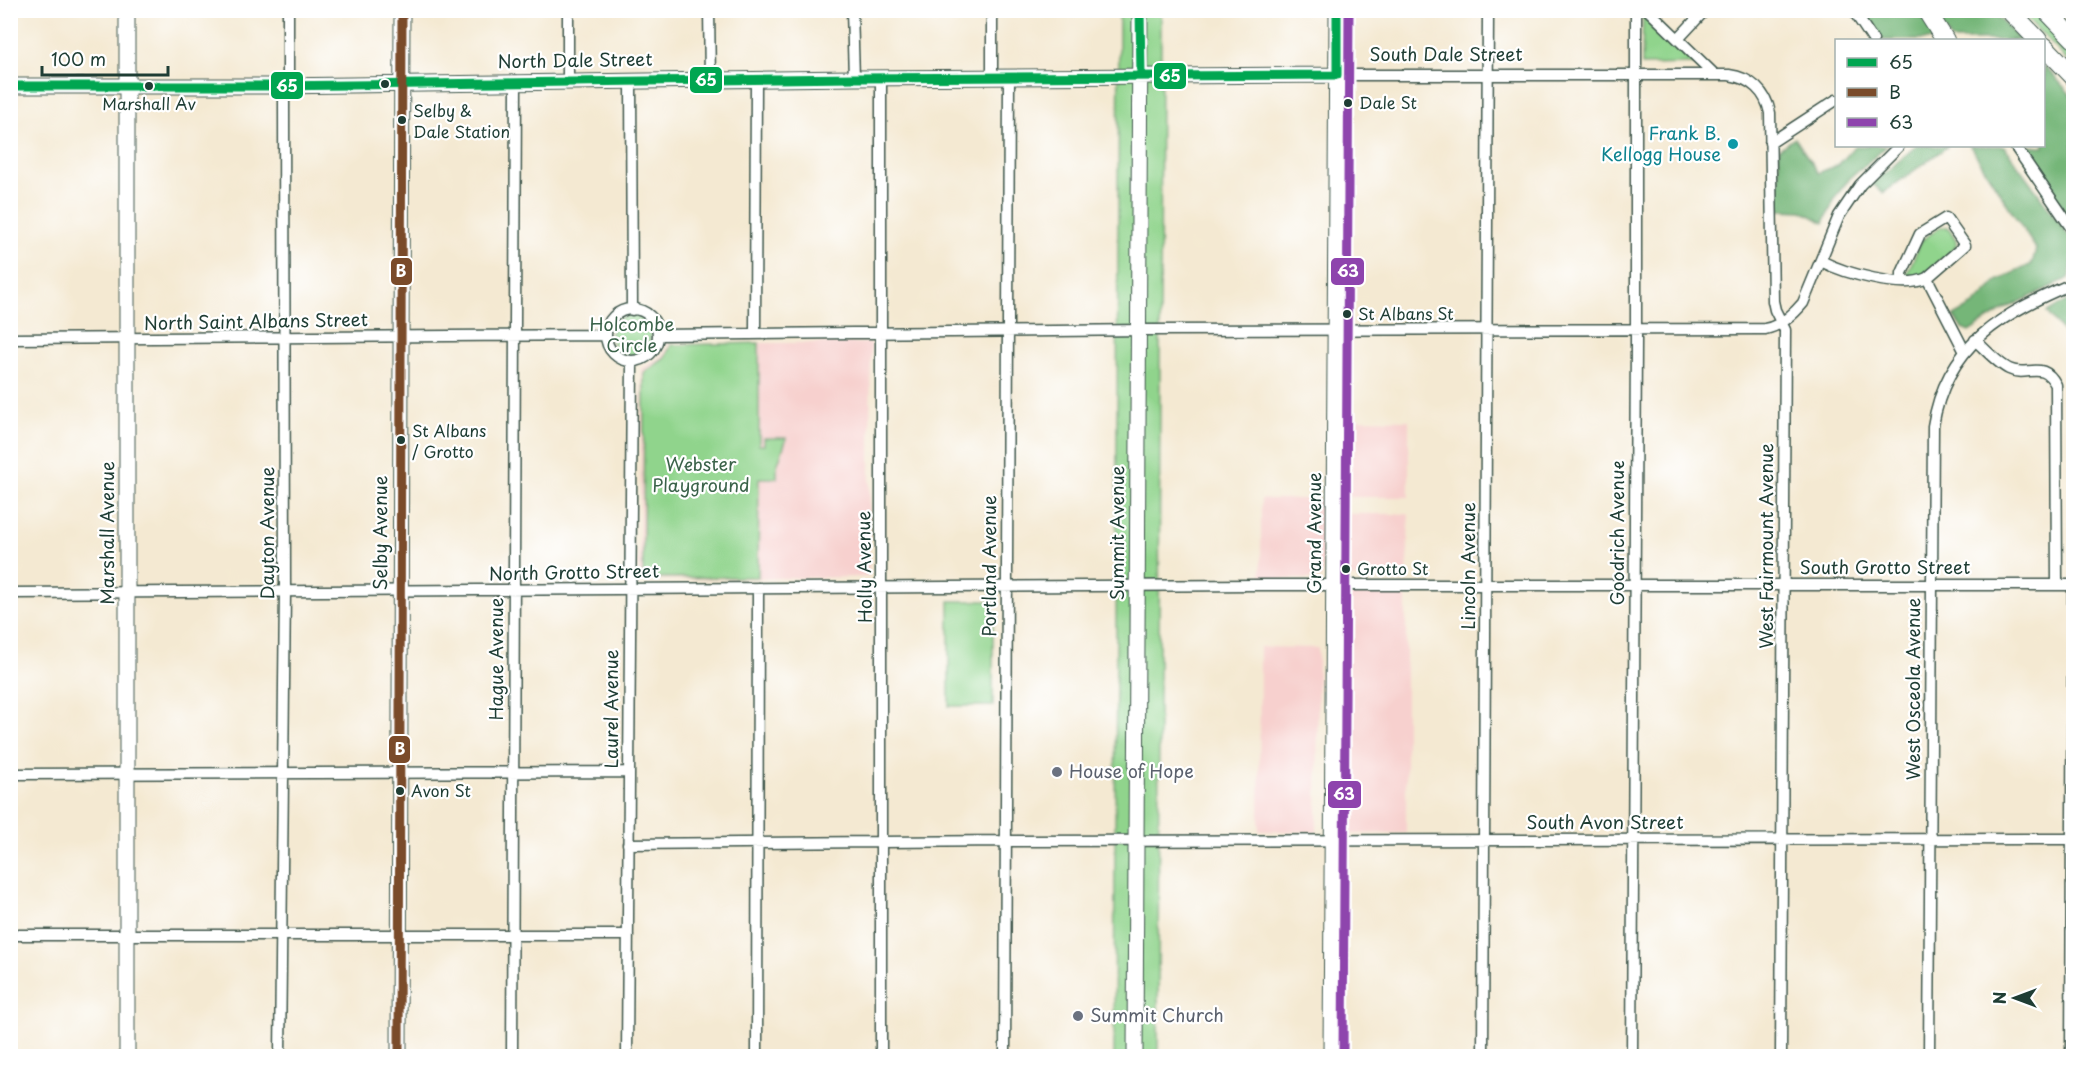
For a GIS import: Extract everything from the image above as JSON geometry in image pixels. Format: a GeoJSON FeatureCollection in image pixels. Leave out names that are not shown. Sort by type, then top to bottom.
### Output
{"type":"FeatureCollection","features":[{"type":"Feature","properties":{"kind":"highway"},"geometry":{"type":"LineString","coordinates":[[1926,10],[1944,39]]}},
{"type":"Feature","properties":{"kind":"highway"},"geometry":{"type":"LineString","coordinates":[[2009,10],[2037,39]]}},
{"type":"Feature","properties":{"kind":"highway"},"geometry":{"type":"LineString","coordinates":[[2046,10],[2073,39]]}},
{"type":"Feature","properties":{"kind":"highway"},"geometry":{"type":"LineString","coordinates":[[2045,48],[2073,77]]}},
{"type":"Feature","properties":{"kind":"street","name":"Marshall Avenue"},"geometry":{"type":"LineString","coordinates":[[127,1056],[128,10]]}},
{"type":"Feature","properties":{"kind":"street","name":"Dayton Avenue"},"geometry":{"type":"LineString","coordinates":[[280,1056],[285,592],[284,119],[288,76],[288,10]]}},
{"type":"Feature","properties":{"kind":"street","name":"Selby Avenue"},"geometry":{"type":"LineString","coordinates":[[399,1056],[402,10]]}},
{"type":"Feature","properties":{"kind":"street"},"geometry":{"type":"LineString","coordinates":[[568,10],[568,81]]}},
{"type":"Feature","properties":{"kind":"street"},"geometry":{"type":"LineString","coordinates":[[709,10],[710,80]]}},
{"type":"Feature","properties":{"kind":"street"},"geometry":{"type":"LineString","coordinates":[[852,10],[854,78]]}},
{"type":"Feature","properties":{"kind":"street"},"geometry":{"type":"LineString","coordinates":[[992,10],[992,77]]}},
{"type":"Feature","properties":{"kind":"street","name":"Summit Avenue"},"geometry":{"type":"LineString","coordinates":[[1135,1056],[1140,10]]}},
{"type":"Feature","properties":{"kind":"street","name":"Grand Avenue"},"geometry":{"type":"LineString","coordinates":[[1331,1056],[1337,10]]}},
{"type":"Feature","properties":{"kind":"street","name":"Lincoln Avenue"},"geometry":{"type":"LineString","coordinates":[[1483,1056],[1488,10]]}},
{"type":"Feature","properties":{"kind":"street","name":"Goodrich Avenue"},"geometry":{"type":"LineString","coordinates":[[1632,1056],[1636,330],[1635,10]]}},
{"type":"Feature","properties":{"kind":"street"},"geometry":{"type":"LineString","coordinates":[[1648,10],[1715,75]]}},
{"type":"Feature","properties":{"kind":"street"},"geometry":{"type":"LineString","coordinates":[[1678,39],[1705,10]]}},
{"type":"Feature","properties":{"kind":"street"},"geometry":{"type":"LineString","coordinates":[[1853,10],[1873,39]]}},
{"type":"Feature","properties":{"kind":"street","name":"South Dale Street"},"geometry":{"type":"LineString","coordinates":[[1141,76],[1715,75]]}},
{"type":"Feature","properties":{"kind":"street","name":"West Fairmount Avenue"},"geometry":{"type":"LineString","coordinates":[[1715,75],[1737,76],[1746,79],[1760,91],[1768,107],[1773,301],[1785,330],[1781,1056]]}},
{"type":"Feature","properties":{"kind":"street","name":"Portland Avenue"},"geometry":{"type":"LineString","coordinates":[[1005,1056],[1009,76]]}},
{"type":"Feature","properties":{"kind":"street","name":"North Dale Street"},"geometry":{"type":"LineString","coordinates":[[10,86],[1141,76]]}},
{"type":"Feature","properties":{"kind":"street","name":"Holly Avenue"},"geometry":{"type":"LineString","coordinates":[[881,78],[881,1056]]}},
{"type":"Feature","properties":{"kind":"street"},"geometry":{"type":"LineString","coordinates":[[755,333],[756,79]]}},
{"type":"Feature","properties":{"kind":"street"},"geometry":{"type":"LineString","coordinates":[[631,80],[632,310]]}},
{"type":"Feature","properties":{"kind":"street","name":"Hague Avenue"},"geometry":{"type":"LineString","coordinates":[[513,1056],[516,81]]}},
{"type":"Feature","properties":{"kind":"street"},"geometry":{"type":"LineString","coordinates":[[1770,143],[1835,101]]}},
{"type":"Feature","properties":{"kind":"street"},"geometry":{"type":"LineString","coordinates":[[659,335],[1139,330],[1765,329],[1782,322],[1795,313],[1803,303],[1839,216],[1860,184],[1898,147]]}},
{"type":"Feature","properties":{"kind":"street"},"geometry":{"type":"LineString","coordinates":[[2016,147],[2073,232]]}},
{"type":"Feature","properties":{"kind":"street"},"geometry":{"type":"LineString","coordinates":[[1821,261],[1835,268],[1902,282],[1920,281],[1927,278],[1965,245],[1946,218],[1920,234],[1902,273],[1902,282]]}},
{"type":"Feature","properties":{"kind":"street"},"geometry":{"type":"LineString","coordinates":[[1927,278],[1965,352]]}},
{"type":"Feature","properties":{"kind":"street","name":"West Osceola Avenue"},"geometry":{"type":"LineString","coordinates":[[1929,1056],[1933,426],[1936,407],[1944,384],[1975,340],[1996,322],[2073,283]]}},
{"type":"Feature","properties":{"kind":"street"},"geometry":{"type":"LineString","coordinates":[[632,310],[649,315],[655,322],[659,335],[653,351],[640,360],[632,362],[614,353],[608,345],[606,334],[608,324],[618,313],[632,310]]}},
{"type":"Feature","properties":{"kind":"street","name":"North Saint Albans Street"},"geometry":{"type":"LineString","coordinates":[[10,339],[128,340],[606,334]]}},
{"type":"Feature","properties":{"kind":"street"},"geometry":{"type":"LineString","coordinates":[[1975,340],[2008,369],[2041,371],[2049,375],[2056,385],[2057,585]]}},
{"type":"Feature","properties":{"kind":"street","name":"Laurel Avenue"},"geometry":{"type":"LineString","coordinates":[[627,1056],[632,362]]}},
{"type":"Feature","properties":{"kind":"street"},"geometry":{"type":"LineString","coordinates":[[2071,1056],[2073,585]]}},
{"type":"Feature","properties":{"kind":"street","name":"South Grotto Street"},"geometry":{"type":"LineString","coordinates":[[1138,586],[2073,585]]}},
{"type":"Feature","properties":{"kind":"street","name":"North Grotto Street"},"geometry":{"type":"LineString","coordinates":[[10,593],[1138,586]]}},
{"type":"Feature","properties":{"kind":"street"},"geometry":{"type":"LineString","coordinates":[[757,1056],[758,588]]}},
{"type":"Feature","properties":{"kind":"street"},"geometry":{"type":"LineString","coordinates":[[10,774],[628,772]]}},
{"type":"Feature","properties":{"kind":"street","name":"South Avon Street"},"geometry":{"type":"LineString","coordinates":[[628,844],[2073,839]]}},
{"type":"Feature","properties":{"kind":"street"},"geometry":{"type":"LineString","coordinates":[[10,935],[513,933],[628,935]]}},
{"type":"Feature","properties":{"kind":"shaded area"},"geometry":{"type":"Polygon","coordinates":[[[871,343],[869,575],[867,577],[639,580],[642,369],[663,355],[669,344],[871,343]]]}},
{"type":"Feature","properties":{"kind":"shaded area"},"geometry":{"type":"Polygon","coordinates":[[[1345,419],[1409,420],[1409,497],[1344,497],[1345,419]]]}},
{"type":"Feature","properties":{"kind":"shaded area"},"geometry":{"type":"Polygon","coordinates":[[[1261,499],[1323,499],[1323,574],[1319,579],[1261,579],[1261,499]]]}},
{"type":"Feature","properties":{"kind":"shaded area"},"geometry":{"type":"Polygon","coordinates":[[[1344,514],[1409,514],[1407,579],[1345,577],[1344,514]]]}},
{"type":"Feature","properties":{"kind":"shaded area"},"geometry":{"type":"Polygon","coordinates":[[[1406,592],[1406,833],[1348,834],[1343,829],[1345,597],[1347,593],[1406,592]]]}},
{"type":"Feature","properties":{"kind":"shaded area"},"geometry":{"type":"Polygon","coordinates":[[[1260,647],[1318,648],[1317,832],[1259,831],[1260,647]]]}},
{"type":"Feature","properties":{"kind":"green space"},"geometry":{"type":"Polygon","coordinates":[[[1161,10],[1158,1056],[1114,1056],[1119,11],[1161,10]]]}},
{"type":"Feature","properties":{"kind":"green space"},"geometry":{"type":"Polygon","coordinates":[[[1643,11],[1697,64],[1642,65],[1643,11]]]}},
{"type":"Feature","properties":{"kind":"green space"},"geometry":{"type":"Polygon","coordinates":[[[1862,11],[1921,11],[1939,39],[1882,39],[1862,11]]]}},
{"type":"Feature","properties":{"kind":"green space"},"geometry":{"type":"Polygon","coordinates":[[[1932,11],[1992,11],[2019,39],[1950,39],[1932,11]]]}},
{"type":"Feature","properties":{"kind":"green space"},"geometry":{"type":"Polygon","coordinates":[[[2020,11],[2034,11],[2073,51],[2073,66],[2020,11]]]}},
{"type":"Feature","properties":{"kind":"green space"},"geometry":{"type":"Polygon","coordinates":[[[2045,66],[2073,97],[2073,224],[2022,147],[2045,147],[2045,66]]]}},
{"type":"Feature","properties":{"kind":"green space"},"geometry":{"type":"Polygon","coordinates":[[[1795,138],[1818,173],[1838,165],[1855,147],[1886,147],[1849,179],[1836,196],[1824,223],[1802,211],[1779,210],[1779,149],[1795,138]]]}},
{"type":"Feature","properties":{"kind":"green space"},"geometry":{"type":"Polygon","coordinates":[[[1915,147],[1947,147],[1883,193],[1873,184],[1915,147]]]}},
{"type":"Feature","properties":{"kind":"green space"},"geometry":{"type":"Polygon","coordinates":[[[1971,147],[2005,147],[2073,242],[2073,260],[2069,278],[2003,310],[1969,332],[1962,329],[1954,316],[1974,305],[1997,281],[2032,264],[2036,249],[1971,147]]]}},
{"type":"Feature","properties":{"kind":"green space"},"geometry":{"type":"Polygon","coordinates":[[[1941,227],[1948,227],[1956,240],[1956,247],[1925,274],[1908,278],[1906,276],[1922,240],[1941,227]]]}},
{"type":"Feature","properties":{"kind":"green space"},"geometry":{"type":"Polygon","coordinates":[[[2073,298],[2073,330],[2064,334],[2047,312],[2073,298]]]}},
{"type":"Feature","properties":{"kind":"green space","name":"Holcombe Circle"},"geometry":{"type":"Polygon","coordinates":[[[631,315],[645,321],[651,335],[645,349],[631,355],[617,349],[611,335],[617,321],[631,315]]]}},
{"type":"Feature","properties":{"kind":"green space","name":"Webster Playground"},"geometry":{"type":"Polygon","coordinates":[[[759,343],[759,445],[764,445],[764,438],[786,438],[786,440],[777,466],[777,478],[759,478],[758,577],[643,578],[644,373],[665,358],[671,345],[759,343]]]}},
{"type":"Feature","properties":{"kind":"green space"},"geometry":{"type":"Polygon","coordinates":[[[949,601],[993,601],[993,706],[949,706],[949,601]]]}},
{"type":"Feature","properties":{"kind":"transit line","name":"B"},"geometry":{"type":"LineString","coordinates":[[399,1056],[402,10]]}},
{"type":"Feature","properties":{"kind":"transit line","name":"65"},"geometry":{"type":"LineString","coordinates":[[1140,10],[1141,76]]}},
{"type":"Feature","properties":{"kind":"transit line","name":"65"},"geometry":{"type":"LineString","coordinates":[[10,86],[276,86],[854,78],[1337,75],[1337,10]]}},
{"type":"Feature","properties":{"kind":"transit line","name":"63"},"geometry":{"type":"LineString","coordinates":[[1343,1056],[1349,10]]}},
{"type":"Feature","properties":{"kind":"place","name":"Marshall Av"},"geometry":{"type":"Point","coordinates":[149,86]}},
{"type":"Feature","properties":{"kind":"place","name":"Dale St"},"geometry":{"type":"Point","coordinates":[1348,103]}},
{"type":"Feature","properties":{"kind":"place","name":"Selby & Dale Station"},"geometry":{"type":"Point","coordinates":[402,120]}},
{"type":"Feature","properties":{"kind":"place","name":"Frank B. Kellogg House"},"geometry":{"type":"Point","coordinates":[1733,144]}},
{"type":"Feature","properties":{"kind":"place","name":"St Albans St"},"geometry":{"type":"Point","coordinates":[1347,314]}},
{"type":"Feature","properties":{"kind":"place","name":"St Albans / Grotto"},"geometry":{"type":"Point","coordinates":[401,440]}},
{"type":"Feature","properties":{"kind":"place","name":"Grotto St"},"geometry":{"type":"Point","coordinates":[1346,569]}},
{"type":"Feature","properties":{"kind":"place","name":"House of Hope"},"geometry":{"type":"Point","coordinates":[1057,772]}},
{"type":"Feature","properties":{"kind":"place","name":"Avon St"},"geometry":{"type":"Point","coordinates":[400,791]}},
{"type":"Feature","properties":{"kind":"place","name":"Summit Church"},"geometry":{"type":"Point","coordinates":[1078,1016]}}]}
